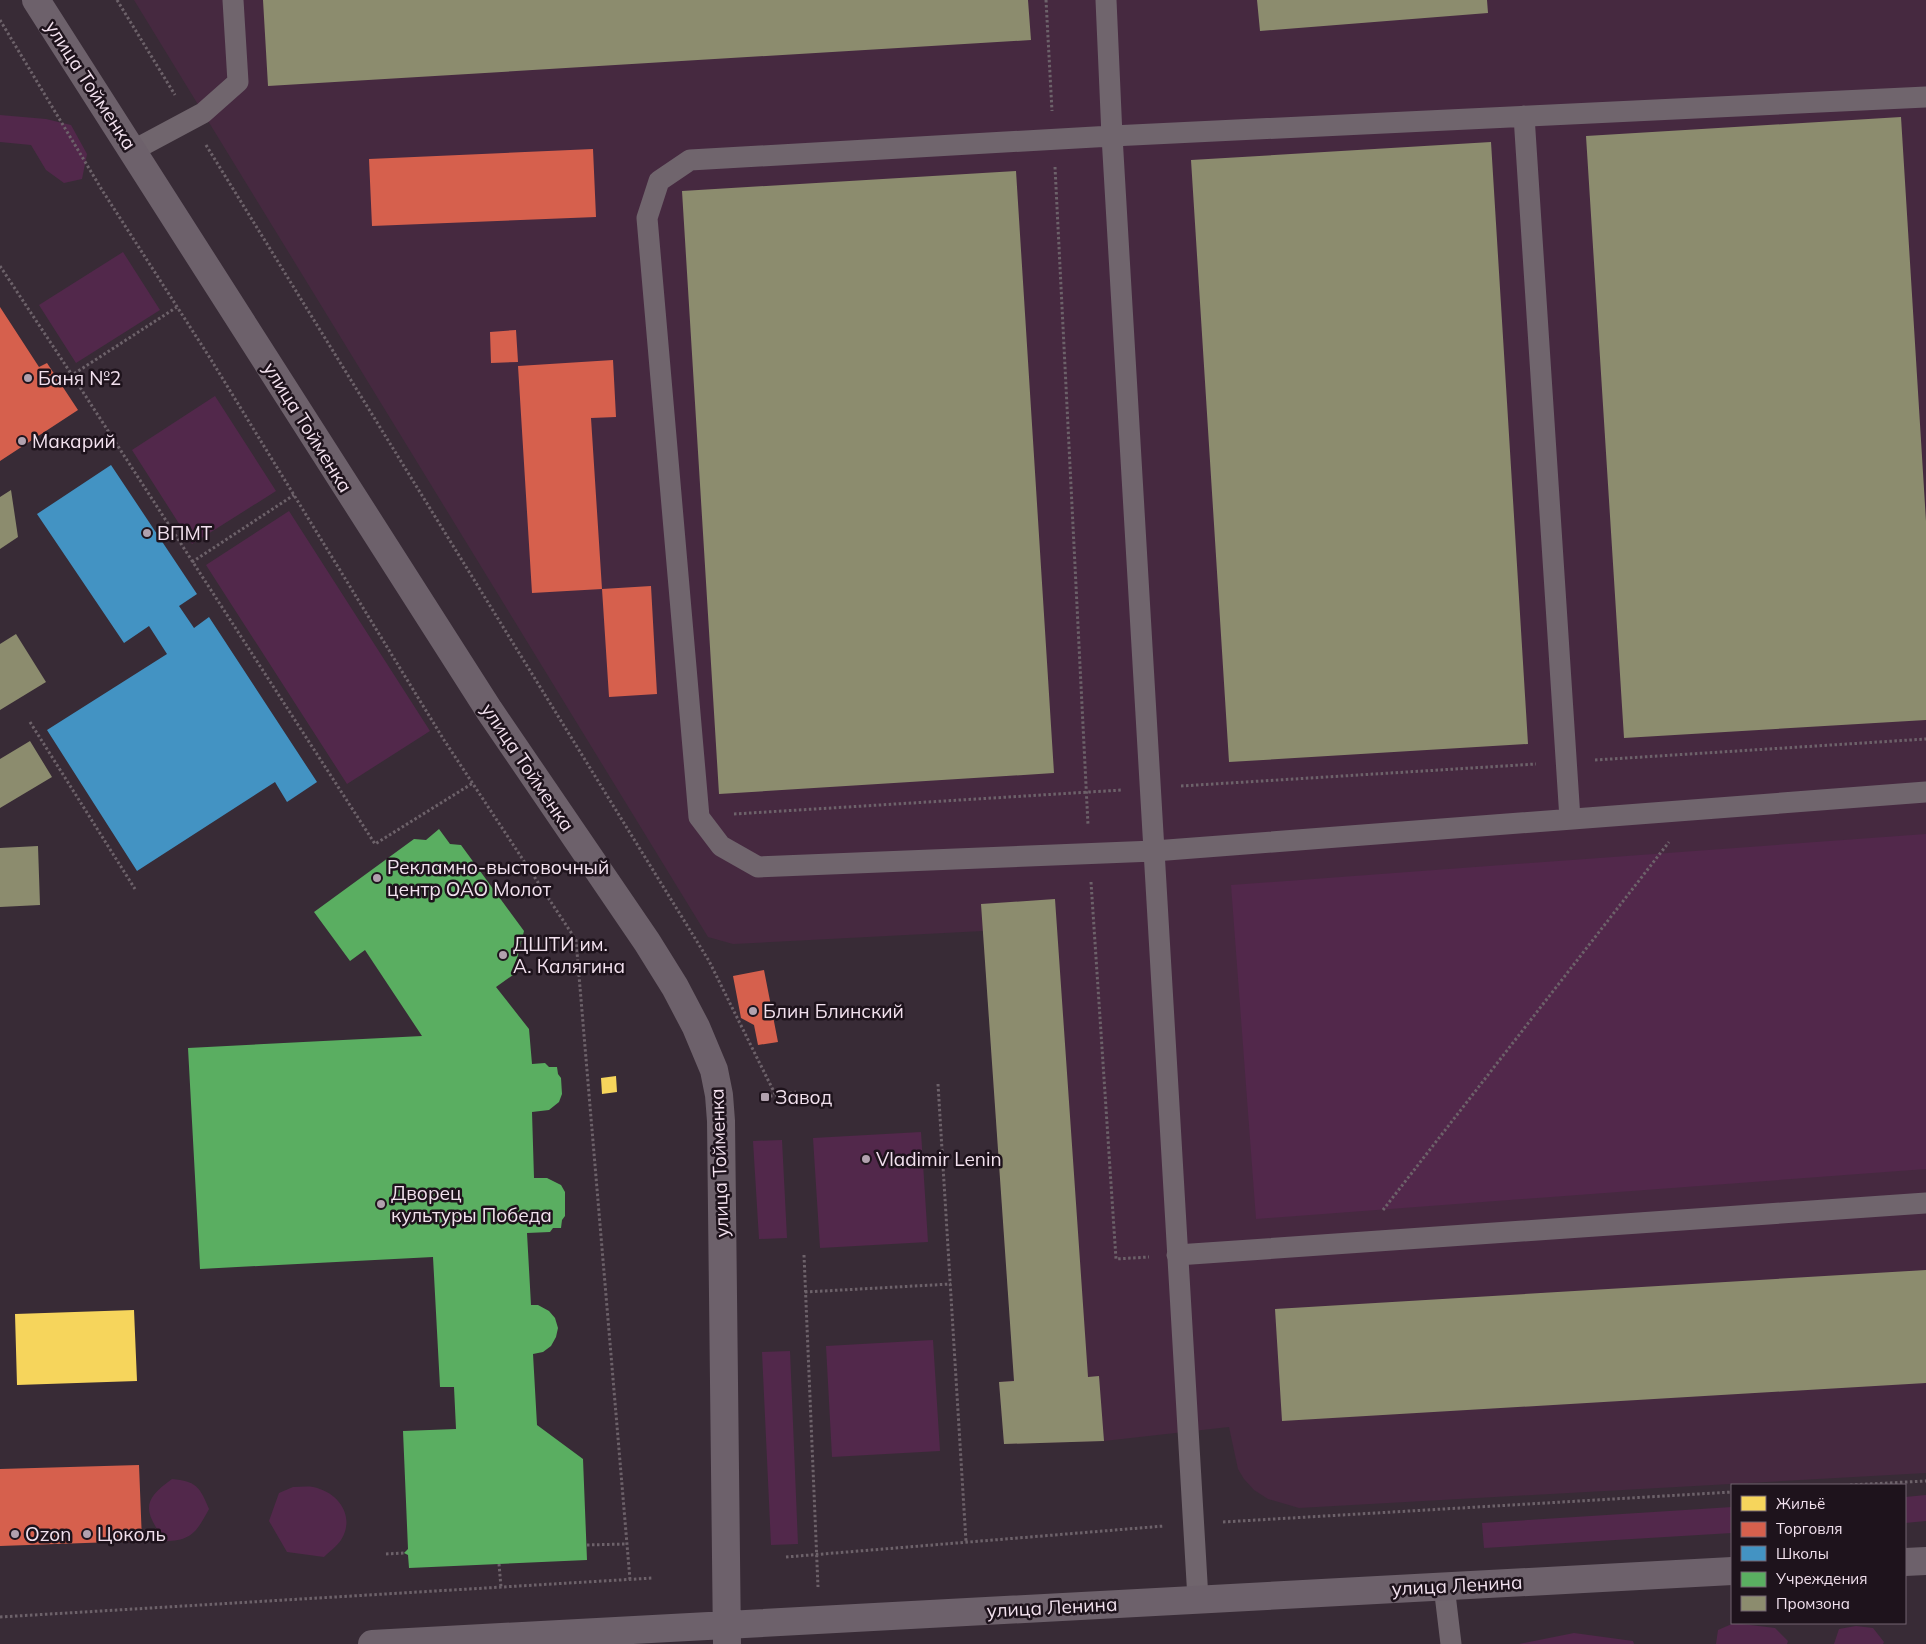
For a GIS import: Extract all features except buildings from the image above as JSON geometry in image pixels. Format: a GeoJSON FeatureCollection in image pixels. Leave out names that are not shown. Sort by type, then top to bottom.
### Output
{"type":"FeatureCollection","features":[{"type":"Feature","properties":{"kind":"street","name":"улица Тойменка"},"geometry":{"type":"LineString","coordinates":[[36,0],[489,710],[647,942],[696,1027],[714,1070],[719,1095],[721,1121],[726,1634]]}},
{"type":"Feature","properties":{"kind":"street"},"geometry":{"type":"LineString","coordinates":[[1906,1562],[1926,1561]]}},
{"type":"Feature","properties":{"kind":"street","name":"улица Ленина"},"geometry":{"type":"LineString","coordinates":[[372,1644],[726,1634],[819,1619],[1731,1571]]}},
{"type":"Feature","properties":{"kind":"lane"},"geometry":{"type":"LineString","coordinates":[[132,151],[203,113],[238,82],[232,0]]}},
{"type":"Feature","properties":{"kind":"lane"},"geometry":{"type":"LineString","coordinates":[[1106,0],[1112,136],[1198,1599]]}},
{"type":"Feature","properties":{"kind":"lane"},"geometry":{"type":"LineString","coordinates":[[1926,97],[1053,139],[690,160],[659,181],[647,218],[699,817],[722,846],[758,866],[1154,851],[1926,792]]}},
{"type":"Feature","properties":{"kind":"lane"},"geometry":{"type":"LineString","coordinates":[[1524,116],[1570,819]]}},
{"type":"Feature","properties":{"kind":"lane"},"geometry":{"type":"LineString","coordinates":[[1177,1255],[1926,1203]]}},
{"type":"Feature","properties":{"kind":"lane"},"geometry":{"type":"LineString","coordinates":[[1444,1586],[1451,1644]]}},
{"type":"Feature","properties":{"kind":"path"},"geometry":{"type":"LineString","coordinates":[[117,0],[709,961],[775,1094]]}},
{"type":"Feature","properties":{"kind":"path"},"geometry":{"type":"LineString","coordinates":[[1046,0],[1089,853],[1116,1259],[1177,1255]]}},
{"type":"Feature","properties":{"kind":"path"},"geometry":{"type":"LineString","coordinates":[[1,22],[102,190],[177,307],[473,783],[576,940],[630,1580]]}},
{"type":"Feature","properties":{"kind":"path"},"geometry":{"type":"LineString","coordinates":[[0,266],[375,844],[473,783]]}},
{"type":"Feature","properties":{"kind":"path"},"geometry":{"type":"LineString","coordinates":[[72,375],[177,307]]}},
{"type":"Feature","properties":{"kind":"path"},"geometry":{"type":"LineString","coordinates":[[192,562],[294,495]]}},
{"type":"Feature","properties":{"kind":"path"},"geometry":{"type":"LineString","coordinates":[[30,722],[135,889]]}},
{"type":"Feature","properties":{"kind":"path"},"geometry":{"type":"LineString","coordinates":[[699,817],[1926,739]]}},
{"type":"Feature","properties":{"kind":"path"},"geometry":{"type":"LineString","coordinates":[[1358,1242],[1694,810]]}},
{"type":"Feature","properties":{"kind":"path"},"geometry":{"type":"LineString","coordinates":[[938,1084],[966,1542]]}},
{"type":"Feature","properties":{"kind":"path"},"geometry":{"type":"LineString","coordinates":[[765,1097],[796,1092]]}},
{"type":"Feature","properties":{"kind":"path"},"geometry":{"type":"LineString","coordinates":[[804,1255],[818,1554],[819,1619]]}},
{"type":"Feature","properties":{"kind":"path"},"geometry":{"type":"LineString","coordinates":[[805,1292],[951,1284]]}},
{"type":"Feature","properties":{"kind":"path"},"geometry":{"type":"LineString","coordinates":[[1869,1484],[1926,1481]]}},
{"type":"Feature","properties":{"kind":"path"},"geometry":{"type":"LineString","coordinates":[[786,1556],[1193,1524],[1731,1492]]}},
{"type":"Feature","properties":{"kind":"path"},"geometry":{"type":"LineString","coordinates":[[587,1545],[626,1544]]}},
{"type":"Feature","properties":{"kind":"path"},"geometry":{"type":"LineString","coordinates":[[386,1554],[404,1553]]}},
{"type":"Feature","properties":{"kind":"path"},"geometry":{"type":"LineString","coordinates":[[499,1564],[501,1587]]}},
{"type":"Feature","properties":{"kind":"path"},"geometry":{"type":"LineString","coordinates":[[0,1617],[653,1578]]}},
{"type":"Feature","properties":{"kind":"shaded area"},"geometry":{"type":"Polygon","coordinates":[[[134,0],[1926,0],[1926,1473],[1299,1508],[1268,1499],[1254,1490],[1244,1479],[1238,1469],[1229,1427],[1104,1441],[1004,1444],[999,1382],[1014,1380],[983,931],[733,944],[708,937],[134,0]]]}},
{"type":"Feature","properties":{"kind":"shaded area"},"geometry":{"type":"Polygon","coordinates":[[[0,115],[46,119],[71,125],[87,154],[82,179],[64,183],[46,170],[31,145],[0,142],[0,115]]]}},
{"type":"Feature","properties":{"kind":"shaded area"},"geometry":{"type":"Polygon","coordinates":[[[123,252],[160,310],[76,363],[39,305],[123,252]]]}},
{"type":"Feature","properties":{"kind":"shaded area"},"geometry":{"type":"Polygon","coordinates":[[[215,396],[276,491],[192,544],[132,450],[215,396]]]}},
{"type":"Feature","properties":{"kind":"shaded area"},"geometry":{"type":"Polygon","coordinates":[[[289,511],[430,731],[347,784],[206,565],[289,511]]]}},
{"type":"Feature","properties":{"kind":"shaded area"},"geometry":{"type":"Polygon","coordinates":[[[1926,834],[1926,1169],[1256,1219],[1231,885],[1926,834]]]}},
{"type":"Feature","properties":{"kind":"shaded area"},"geometry":{"type":"Polygon","coordinates":[[[921,1132],[928,1242],[820,1248],[813,1138],[921,1132]]]}},
{"type":"Feature","properties":{"kind":"shaded area"},"geometry":{"type":"Polygon","coordinates":[[[782,1140],[787,1238],[759,1239],[753,1141],[782,1140]]]}},
{"type":"Feature","properties":{"kind":"shaded area"},"geometry":{"type":"Polygon","coordinates":[[[933,1340],[940,1451],[832,1457],[826,1346],[933,1340]]]}},
{"type":"Feature","properties":{"kind":"shaded area"},"geometry":{"type":"Polygon","coordinates":[[[790,1351],[798,1544],[771,1545],[762,1352],[790,1351]]]}},
{"type":"Feature","properties":{"kind":"shaded area"},"geometry":{"type":"Polygon","coordinates":[[[172,1479],[187,1481],[196,1486],[203,1495],[209,1509],[197,1529],[188,1537],[174,1541],[165,1541],[153,1522],[149,1507],[155,1494],[172,1479]]]}},
{"type":"Feature","properties":{"kind":"shaded area"},"geometry":{"type":"Polygon","coordinates":[[[293,1487],[311,1487],[322,1490],[330,1494],[342,1506],[346,1522],[345,1531],[341,1540],[324,1557],[287,1552],[269,1521],[279,1493],[293,1487]]]}},
{"type":"Feature","properties":{"kind":"shaded area"},"geometry":{"type":"Polygon","coordinates":[[[1926,1495],[1926,1521],[1906,1523],[1906,1497],[1926,1495]]]}},
{"type":"Feature","properties":{"kind":"shaded area"},"geometry":{"type":"Polygon","coordinates":[[[1731,1507],[1731,1533],[1484,1548],[1482,1523],[1731,1507]]]}},
{"type":"Feature","properties":{"kind":"shaded area"},"geometry":{"type":"Polygon","coordinates":[[[1732,1624],[1775,1628],[1788,1641],[1787,1644],[1716,1644],[1718,1630],[1732,1624]]]}},
{"type":"Feature","properties":{"kind":"shaded area"},"geometry":{"type":"Polygon","coordinates":[[[1856,1626],[1873,1628],[1884,1642],[1883,1644],[1834,1644],[1839,1629],[1856,1626]]]}},
{"type":"Feature","properties":{"kind":"shaded area"},"geometry":{"type":"Polygon","coordinates":[[[1574,1633],[1633,1641],[1634,1644],[1519,1644],[1574,1633]]]}},
{"type":"Feature","properties":{"kind":"place","name":"Баня №2"},"geometry":{"type":"Point","coordinates":[28,378]}},
{"type":"Feature","properties":{"kind":"place","name":"Макарий"},"geometry":{"type":"Point","coordinates":[22,441]}},
{"type":"Feature","properties":{"kind":"place","name":"ВПМТ"},"geometry":{"type":"Point","coordinates":[147,533]}},
{"type":"Feature","properties":{"kind":"place","name":"Рекламно-выстовочный центр ОАО Молот"},"geometry":{"type":"Point","coordinates":[377,878]}},
{"type":"Feature","properties":{"kind":"place","name":"ДШТИ им. А. Калягина"},"geometry":{"type":"Point","coordinates":[503,955]}},
{"type":"Feature","properties":{"kind":"place","name":"Блин Блинский"},"geometry":{"type":"Point","coordinates":[753,1011]}},
{"type":"Feature","properties":{"kind":"place","name":"Завод"},"geometry":{"type":"Point","coordinates":[765,1097]}},
{"type":"Feature","properties":{"kind":"place","name":"Vladimir Lenin"},"geometry":{"type":"Point","coordinates":[866,1159]}},
{"type":"Feature","properties":{"kind":"place","name":"Дворец культуры Победа"},"geometry":{"type":"Point","coordinates":[381,1204]}},
{"type":"Feature","properties":{"kind":"place","name":"Ozon"},"geometry":{"type":"Point","coordinates":[15,1534]}},
{"type":"Feature","properties":{"kind":"place","name":"Цоколь"},"geometry":{"type":"Point","coordinates":[87,1534]}}]}
